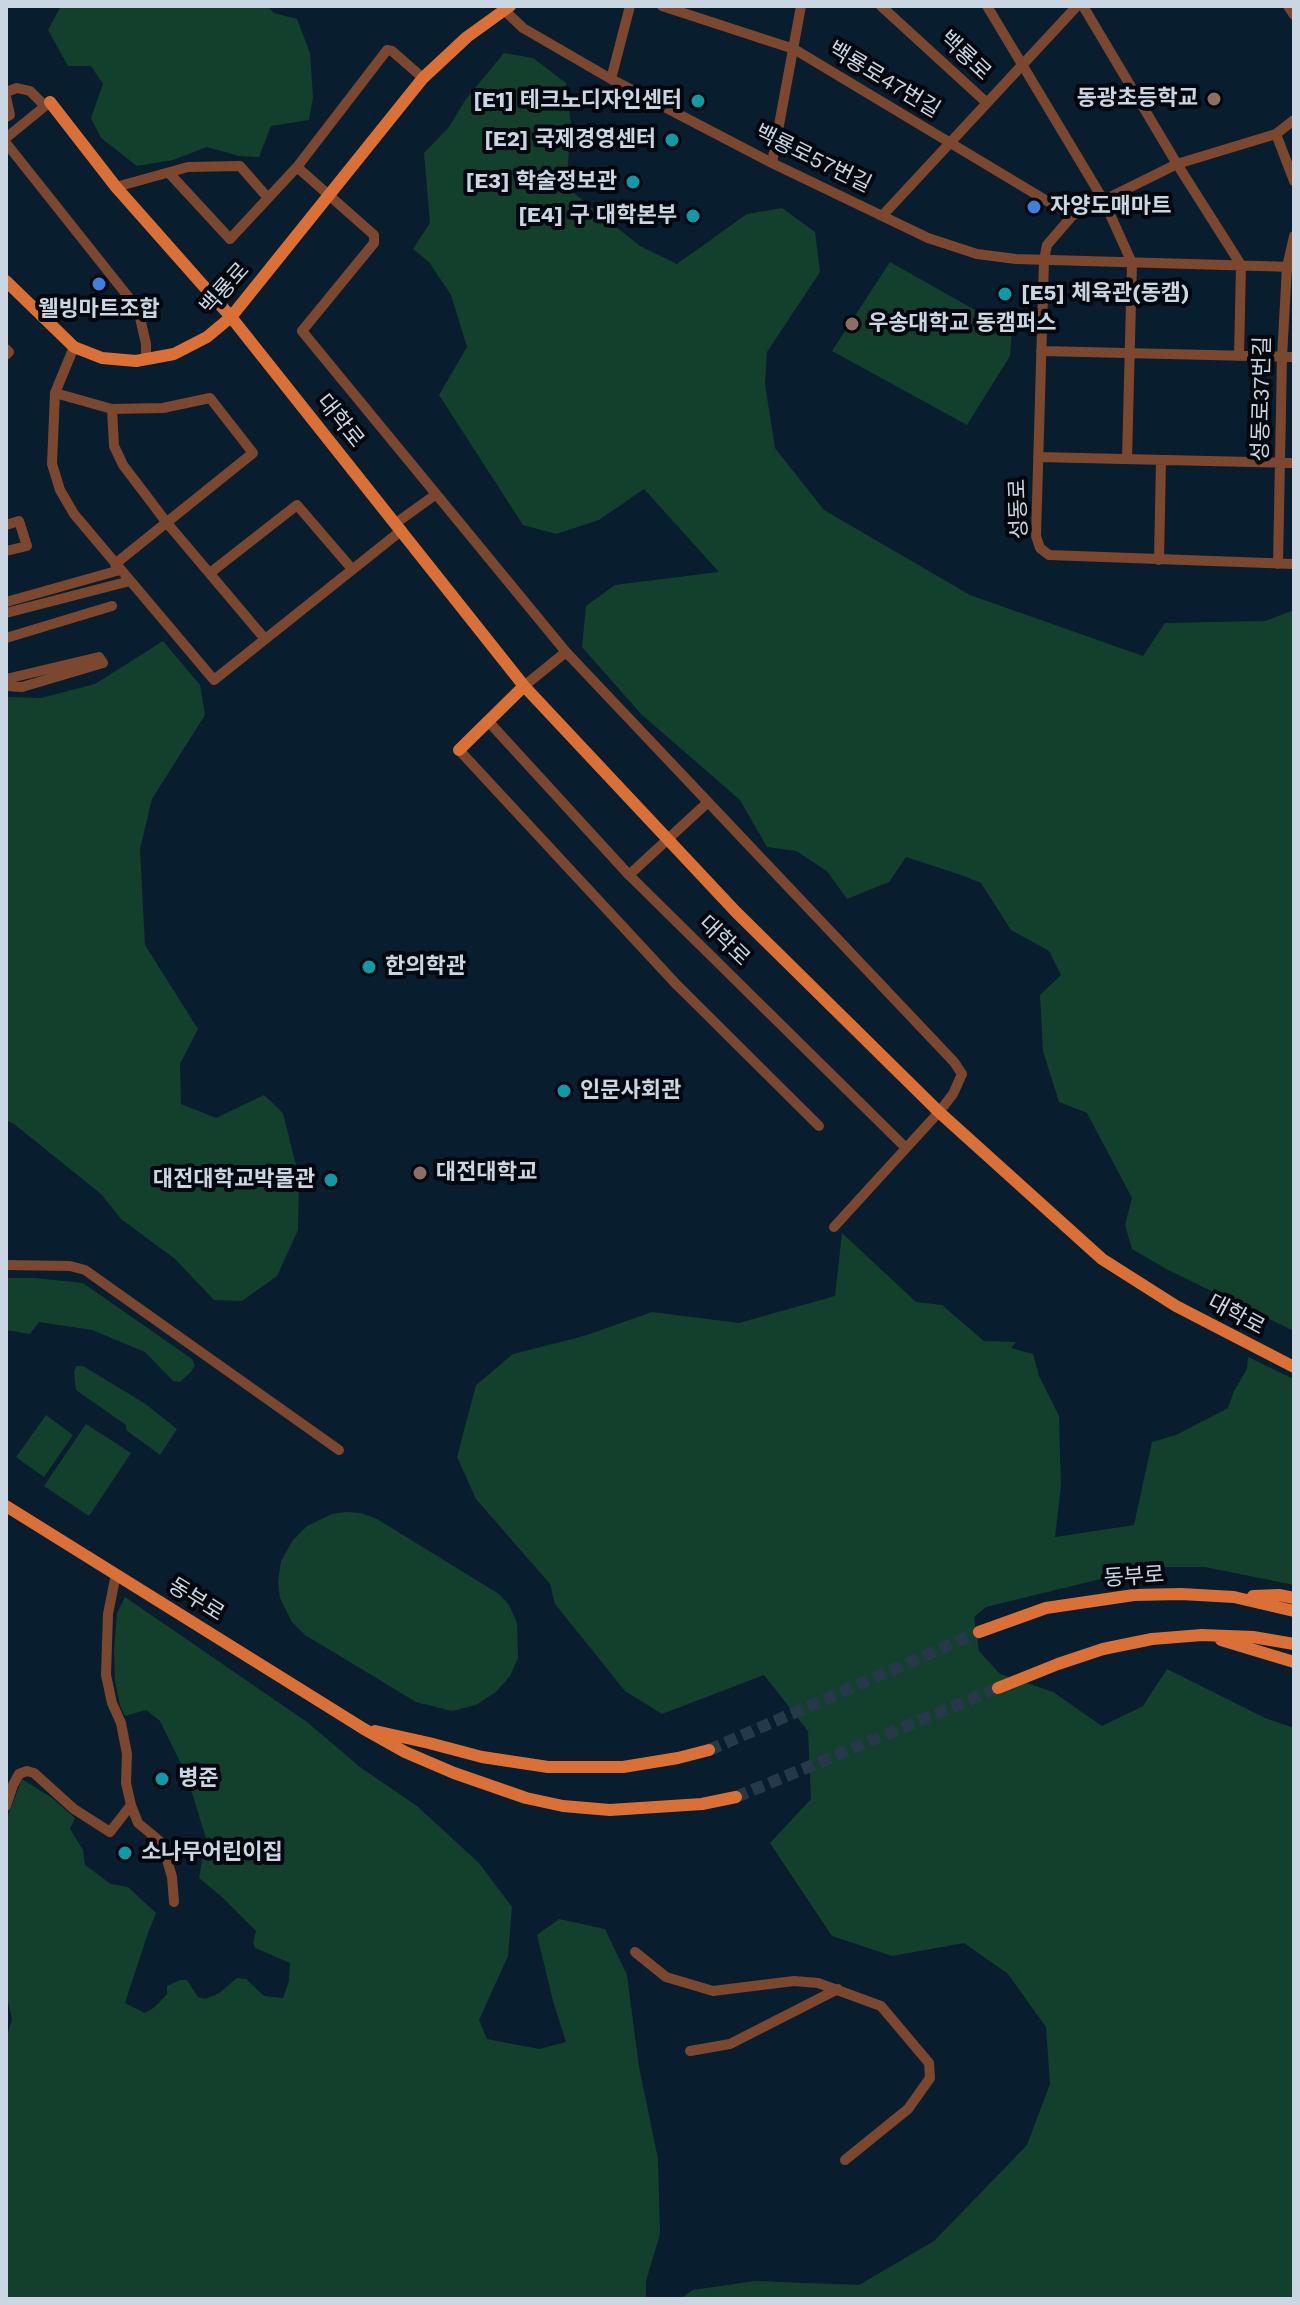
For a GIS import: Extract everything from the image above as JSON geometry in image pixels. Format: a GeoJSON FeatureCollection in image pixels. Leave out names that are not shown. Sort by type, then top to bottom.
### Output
{"type":"FeatureCollection","features":[{"type":"Feature","properties":{"kind":"main road","name":"백룡로"},"geometry":{"type":"LineString","coordinates":[[6,281],[74,347],[102,358],[136,361],[174,354],[207,337],[231,317],[423,78],[467,37],[507,8]]}},
{"type":"Feature","properties":{"kind":"main road","name":"대학로"},"geometry":{"type":"LineString","coordinates":[[48,104],[116,187],[231,317],[524,686],[736,912],[939,1112],[1102,1259],[1176,1306],[1294,1367]]}},
{"type":"Feature","properties":{"kind":"main road"},"geometry":{"type":"LineString","coordinates":[[459,750],[524,686]]}},
{"type":"Feature","properties":{"kind":"main road","name":"동부로"},"geometry":{"type":"LineString","coordinates":[[6,1506],[364,1729],[405,1752],[454,1773],[526,1798],[563,1806],[610,1810],[657,1808],[736,1797]]}},
{"type":"Feature","properties":{"kind":"main road","name":"동부로"},"geometry":{"type":"LineString","coordinates":[[979,1632],[1046,1608],[1134,1595],[1234,1597],[1294,1611]]}},
{"type":"Feature","properties":{"kind":"main road"},"geometry":{"type":"LineString","coordinates":[[1234,1597],[1279,1595],[1294,1598]]}},
{"type":"Feature","properties":{"kind":"main road"},"geometry":{"type":"LineString","coordinates":[[1202,1635],[1294,1662]]}},
{"type":"Feature","properties":{"kind":"main road"},"geometry":{"type":"LineString","coordinates":[[998,1688],[1103,1649],[1152,1639],[1202,1635],[1253,1637],[1294,1644]]}},
{"type":"Feature","properties":{"kind":"main road"},"geometry":{"type":"LineString","coordinates":[[364,1729],[482,1757],[548,1767],[623,1767],[709,1750]]}},
{"type":"Feature","properties":{"kind":"street"},"geometry":{"type":"LineString","coordinates":[[611,79],[630,6]]}},
{"type":"Feature","properties":{"kind":"street","name":"백룡로47번길"},"geometry":{"type":"LineString","coordinates":[[662,6],[794,49],[1072,216]]}},
{"type":"Feature","properties":{"kind":"street"},"geometry":{"type":"LineString","coordinates":[[772,163],[801,6]]}},
{"type":"Feature","properties":{"kind":"street","name":"백룡로"},"geometry":{"type":"LineString","coordinates":[[881,6],[987,103]]}},
{"type":"Feature","properties":{"kind":"street"},"geometry":{"type":"LineString","coordinates":[[987,6],[1104,201],[1132,263],[1127,459]]}},
{"type":"Feature","properties":{"kind":"street"},"geometry":{"type":"LineString","coordinates":[[883,215],[1080,6],[1241,265],[1239,356]]}},
{"type":"Feature","properties":{"kind":"street"},"geometry":{"type":"LineString","coordinates":[[1288,6],[1294,15]]}},
{"type":"Feature","properties":{"kind":"street","name":"백룡로57번길"},"geometry":{"type":"LineString","coordinates":[[507,8],[523,28],[611,79],[772,163],[928,238],[977,254],[1016,259],[1291,267]]}},
{"type":"Feature","properties":{"kind":"street","name":"백룡로"},"geometry":{"type":"LineString","coordinates":[[170,174],[230,239],[297,167],[387,50],[423,78]]}},
{"type":"Feature","properties":{"kind":"street"},"geometry":{"type":"LineString","coordinates":[[6,117],[10,115],[6,94],[17,88],[30,91],[48,104],[6,141],[138,309],[146,359]]}},
{"type":"Feature","properties":{"kind":"street"},"geometry":{"type":"LineString","coordinates":[[1044,260],[1047,245],[1072,216],[1177,164],[1276,134],[1294,120]]}},
{"type":"Feature","properties":{"kind":"street"},"geometry":{"type":"LineString","coordinates":[[1276,134],[1294,181]]}},
{"type":"Feature","properties":{"kind":"street"},"geometry":{"type":"LineString","coordinates":[[116,187],[188,167],[240,166],[268,198]]}},
{"type":"Feature","properties":{"kind":"street"},"geometry":{"type":"LineString","coordinates":[[297,167],[374,235],[374,243],[302,331],[566,652],[962,1074],[953,1094],[939,1112],[834,1227]]}},
{"type":"Feature","properties":{"kind":"street","name":"성동로37번길"},"geometry":{"type":"LineString","coordinates":[[1278,564],[1294,236]]}},
{"type":"Feature","properties":{"kind":"street","name":"성동로"},"geometry":{"type":"LineString","coordinates":[[1044,260],[1036,536],[1040,548],[1049,555],[1294,564]]}},
{"type":"Feature","properties":{"kind":"street"},"geometry":{"type":"LineString","coordinates":[[74,347],[55,393],[52,464],[60,490],[74,514],[214,680],[352,569],[435,495]]}},
{"type":"Feature","properties":{"kind":"street"},"geometry":{"type":"LineString","coordinates":[[1041,351],[1288,357]]}},
{"type":"Feature","properties":{"kind":"street"},"geometry":{"type":"LineString","coordinates":[[6,602],[118,567],[253,453],[210,398],[163,408],[112,409],[55,393]]}},
{"type":"Feature","properties":{"kind":"street"},"geometry":{"type":"LineString","coordinates":[[112,409],[114,446],[123,465],[167,523],[265,639]]}},
{"type":"Feature","properties":{"kind":"street"},"geometry":{"type":"LineString","coordinates":[[1038,457],[1294,463]]}},
{"type":"Feature","properties":{"kind":"street"},"geometry":{"type":"LineString","coordinates":[[1159,560],[1161,460]]}},
{"type":"Feature","properties":{"kind":"street"},"geometry":{"type":"LineString","coordinates":[[210,573],[297,505],[352,569]]}},
{"type":"Feature","properties":{"kind":"street"},"geometry":{"type":"LineString","coordinates":[[6,525],[19,521],[27,546],[6,551]]}},
{"type":"Feature","properties":{"kind":"street"},"geometry":{"type":"LineString","coordinates":[[6,613],[130,581]]}},
{"type":"Feature","properties":{"kind":"street"},"geometry":{"type":"LineString","coordinates":[[6,638],[112,606]]}},
{"type":"Feature","properties":{"kind":"street"},"geometry":{"type":"LineString","coordinates":[[524,686],[566,652]]}},
{"type":"Feature","properties":{"kind":"street"},"geometry":{"type":"LineString","coordinates":[[6,679],[99,657],[103,663],[22,687],[6,686]]}},
{"type":"Feature","properties":{"kind":"street","name":"대학로"},"geometry":{"type":"LineString","coordinates":[[488,721],[629,875],[905,1147]]}},
{"type":"Feature","properties":{"kind":"street"},"geometry":{"type":"LineString","coordinates":[[459,750],[676,984],[819,1126]]}},
{"type":"Feature","properties":{"kind":"street"},"geometry":{"type":"LineString","coordinates":[[629,875],[707,803]]}},
{"type":"Feature","properties":{"kind":"street"},"geometry":{"type":"LineString","coordinates":[[6,1265],[70,1266],[85,1270],[339,1450]]}},
{"type":"Feature","properties":{"kind":"street"},"geometry":{"type":"LineString","coordinates":[[116,1574],[108,1614],[106,1675],[127,1754],[126,1783],[131,1805],[138,1823],[162,1843],[172,1877],[174,1902]]}},
{"type":"Feature","properties":{"kind":"street"},"geometry":{"type":"LineString","coordinates":[[6,1806],[19,1774],[27,1771],[34,1773],[74,1809],[110,1832],[131,1805]]}},
{"type":"Feature","properties":{"kind":"street"},"geometry":{"type":"LineString","coordinates":[[635,1952],[666,1977],[713,1991],[794,1981],[818,1983],[881,2006],[929,2063],[930,2078],[908,2109],[845,2160]]}},
{"type":"Feature","properties":{"kind":"street"},"geometry":{"type":"LineString","coordinates":[[690,2051],[730,2044],[838,1989]]}},
{"type":"Feature","properties":{"kind":"green space"},"geometry":{"type":"Polygon","coordinates":[[[61,6],[267,6],[274,13],[297,19],[310,53],[313,97],[309,120],[271,126],[259,157],[239,156],[207,147],[173,160],[137,166],[101,138],[91,118],[103,84],[91,66],[68,66],[48,30],[61,6]]]}},
{"type":"Feature","properties":{"kind":"green space"},"geometry":{"type":"Polygon","coordinates":[[[504,53],[533,58],[566,83],[571,125],[566,187],[640,246],[677,264],[747,214],[782,208],[815,232],[820,272],[767,352],[765,384],[775,448],[824,510],[970,595],[1143,656],[1165,623],[1265,621],[1294,610],[1294,1331],[1168,1270],[1132,1249],[1125,1225],[1132,1198],[1087,1113],[1059,1102],[1043,1051],[1040,995],[1061,975],[1049,951],[1011,930],[981,883],[906,857],[889,882],[847,899],[827,871],[796,851],[767,847],[740,800],[641,714],[582,647],[586,606],[615,585],[719,572],[644,489],[599,520],[556,534],[523,525],[439,395],[467,347],[451,295],[429,262],[413,249],[430,223],[424,153],[449,127],[466,99],[504,53]]]}},
{"type":"Feature","properties":{"kind":"green space"},"geometry":{"type":"Polygon","coordinates":[[[890,262],[1012,331],[1010,356],[967,425],[832,351],[890,262]]]}},
{"type":"Feature","properties":{"kind":"green space"},"geometry":{"type":"Polygon","coordinates":[[[163,641],[200,685],[205,715],[152,799],[140,849],[145,945],[198,1029],[180,1064],[181,1104],[216,1118],[264,1095],[283,1113],[299,1177],[298,1230],[277,1276],[242,1301],[214,1300],[175,1259],[121,1219],[101,1194],[6,1120],[6,697],[41,698],[95,684],[163,641]]]}},
{"type":"Feature","properties":{"kind":"green space"},"geometry":{"type":"Polygon","coordinates":[[[842,1233],[916,1302],[942,1305],[984,1341],[1016,1342],[1011,1348],[1033,1354],[1039,1376],[1059,1416],[1061,1486],[1055,1537],[1134,1525],[1152,1442],[1176,1435],[1228,1408],[1247,1369],[1248,1357],[1294,1379],[1294,1585],[1205,1567],[1150,1567],[986,1607],[974,1617],[979,1651],[1000,1674],[1053,1692],[1102,1726],[1143,1706],[1167,1669],[1265,1718],[1294,1728],[1294,2299],[680,2299],[693,2290],[755,2281],[859,2285],[934,2241],[1027,2145],[1050,2084],[1046,2027],[1008,1974],[964,1943],[892,1956],[832,1936],[770,1843],[811,1799],[808,1731],[764,1675],[662,1714],[625,1691],[555,1604],[550,1584],[476,1499],[457,1457],[476,1385],[513,1354],[584,1336],[652,1312],[739,1323],[835,1296],[842,1233]]]}},
{"type":"Feature","properties":{"kind":"green space"},"geometry":{"type":"Polygon","coordinates":[[[6,1278],[83,1283],[192,1359],[195,1366],[180,1382],[173,1381],[145,1352],[92,1330],[39,1322],[30,1334],[6,1330],[6,1278]]]}},
{"type":"Feature","properties":{"kind":"green space"},"geometry":{"type":"Polygon","coordinates":[[[76,1366],[83,1366],[144,1403],[177,1429],[160,1455],[126,1430],[126,1425],[76,1390],[76,1366]]]}},
{"type":"Feature","properties":{"kind":"green space"},"geometry":{"type":"Polygon","coordinates":[[[46,1415],[73,1435],[44,1477],[16,1457],[46,1415]]]}},
{"type":"Feature","properties":{"kind":"green space"},"geometry":{"type":"Polygon","coordinates":[[[86,1424],[131,1453],[89,1516],[44,1486],[86,1424]]]}},
{"type":"Feature","properties":{"kind":"green space"},"geometry":{"type":"Polygon","coordinates":[[[346,1512],[377,1519],[499,1594],[509,1605],[517,1623],[518,1658],[510,1676],[496,1692],[476,1705],[452,1711],[416,1702],[305,1635],[292,1622],[280,1598],[278,1582],[281,1561],[293,1540],[307,1526],[332,1514],[346,1512]]]}},
{"type":"Feature","properties":{"kind":"green space"},"geometry":{"type":"Polygon","coordinates":[[[125,1597],[307,1722],[360,1767],[417,1806],[479,1863],[512,1907],[508,1956],[479,2020],[487,2039],[539,2049],[566,2042],[537,1935],[559,1919],[605,1929],[627,1975],[639,2067],[658,2159],[660,2234],[646,2281],[646,2299],[6,2299],[6,2040],[12,2019],[6,1992],[6,1821],[22,1779],[52,1798],[75,1818],[70,1829],[83,1850],[85,1865],[111,1884],[128,1887],[156,1913],[125,2003],[145,2013],[167,1994],[167,1986],[180,1980],[187,1980],[198,1997],[205,1999],[218,1994],[237,1978],[246,1979],[264,1996],[283,1998],[289,1981],[290,1963],[255,1948],[256,1931],[199,1878],[206,1838],[186,1774],[160,1721],[146,1710],[125,1716],[120,1706],[114,1651],[117,1613],[125,1597]]]}},
{"type":"Feature","properties":{"kind":"tunnel"},"geometry":{"type":"LineString","coordinates":[[709,1750],[979,1632]]}},
{"type":"Feature","properties":{"kind":"tunnel"},"geometry":{"type":"LineString","coordinates":[[736,1797],[998,1688]]}},
{"type":"Feature","properties":{"kind":"place","name":"동광초등학교"},"geometry":{"type":"Point","coordinates":[1214,99]}},
{"type":"Feature","properties":{"kind":"place","name":"[E1] 테크노디자인센터"},"geometry":{"type":"Point","coordinates":[698,101]}},
{"type":"Feature","properties":{"kind":"place","name":"[E2] 국제경영센터"},"geometry":{"type":"Point","coordinates":[672,140]}},
{"type":"Feature","properties":{"kind":"place","name":"[E3] 학술정보관"},"geometry":{"type":"Point","coordinates":[633,182]}},
{"type":"Feature","properties":{"kind":"place","name":"자양도매마트"},"geometry":{"type":"Point","coordinates":[1034,207]}},
{"type":"Feature","properties":{"kind":"place","name":"[E4] 구 대학본부"},"geometry":{"type":"Point","coordinates":[693,216]}},
{"type":"Feature","properties":{"kind":"place","name":"웰빙마트조합"},"geometry":{"type":"Point","coordinates":[99,284]}},
{"type":"Feature","properties":{"kind":"place","name":"[E5] 체육관(동캠)"},"geometry":{"type":"Point","coordinates":[1005,294]}},
{"type":"Feature","properties":{"kind":"place","name":"우송대학교 동캠퍼스"},"geometry":{"type":"Point","coordinates":[852,324]}},
{"type":"Feature","properties":{"kind":"place","name":"한의학관"},"geometry":{"type":"Point","coordinates":[369,967]}},
{"type":"Feature","properties":{"kind":"place","name":"인문사회관"},"geometry":{"type":"Point","coordinates":[564,1091]}},
{"type":"Feature","properties":{"kind":"place","name":"대전대학교"},"geometry":{"type":"Point","coordinates":[420,1173]}},
{"type":"Feature","properties":{"kind":"place","name":"대전대학교박물관"},"geometry":{"type":"Point","coordinates":[331,1180]}},
{"type":"Feature","properties":{"kind":"place","name":"병준"},"geometry":{"type":"Point","coordinates":[162,1779]}},
{"type":"Feature","properties":{"kind":"place","name":"소나무어린이집"},"geometry":{"type":"Point","coordinates":[125,1853]}}]}
